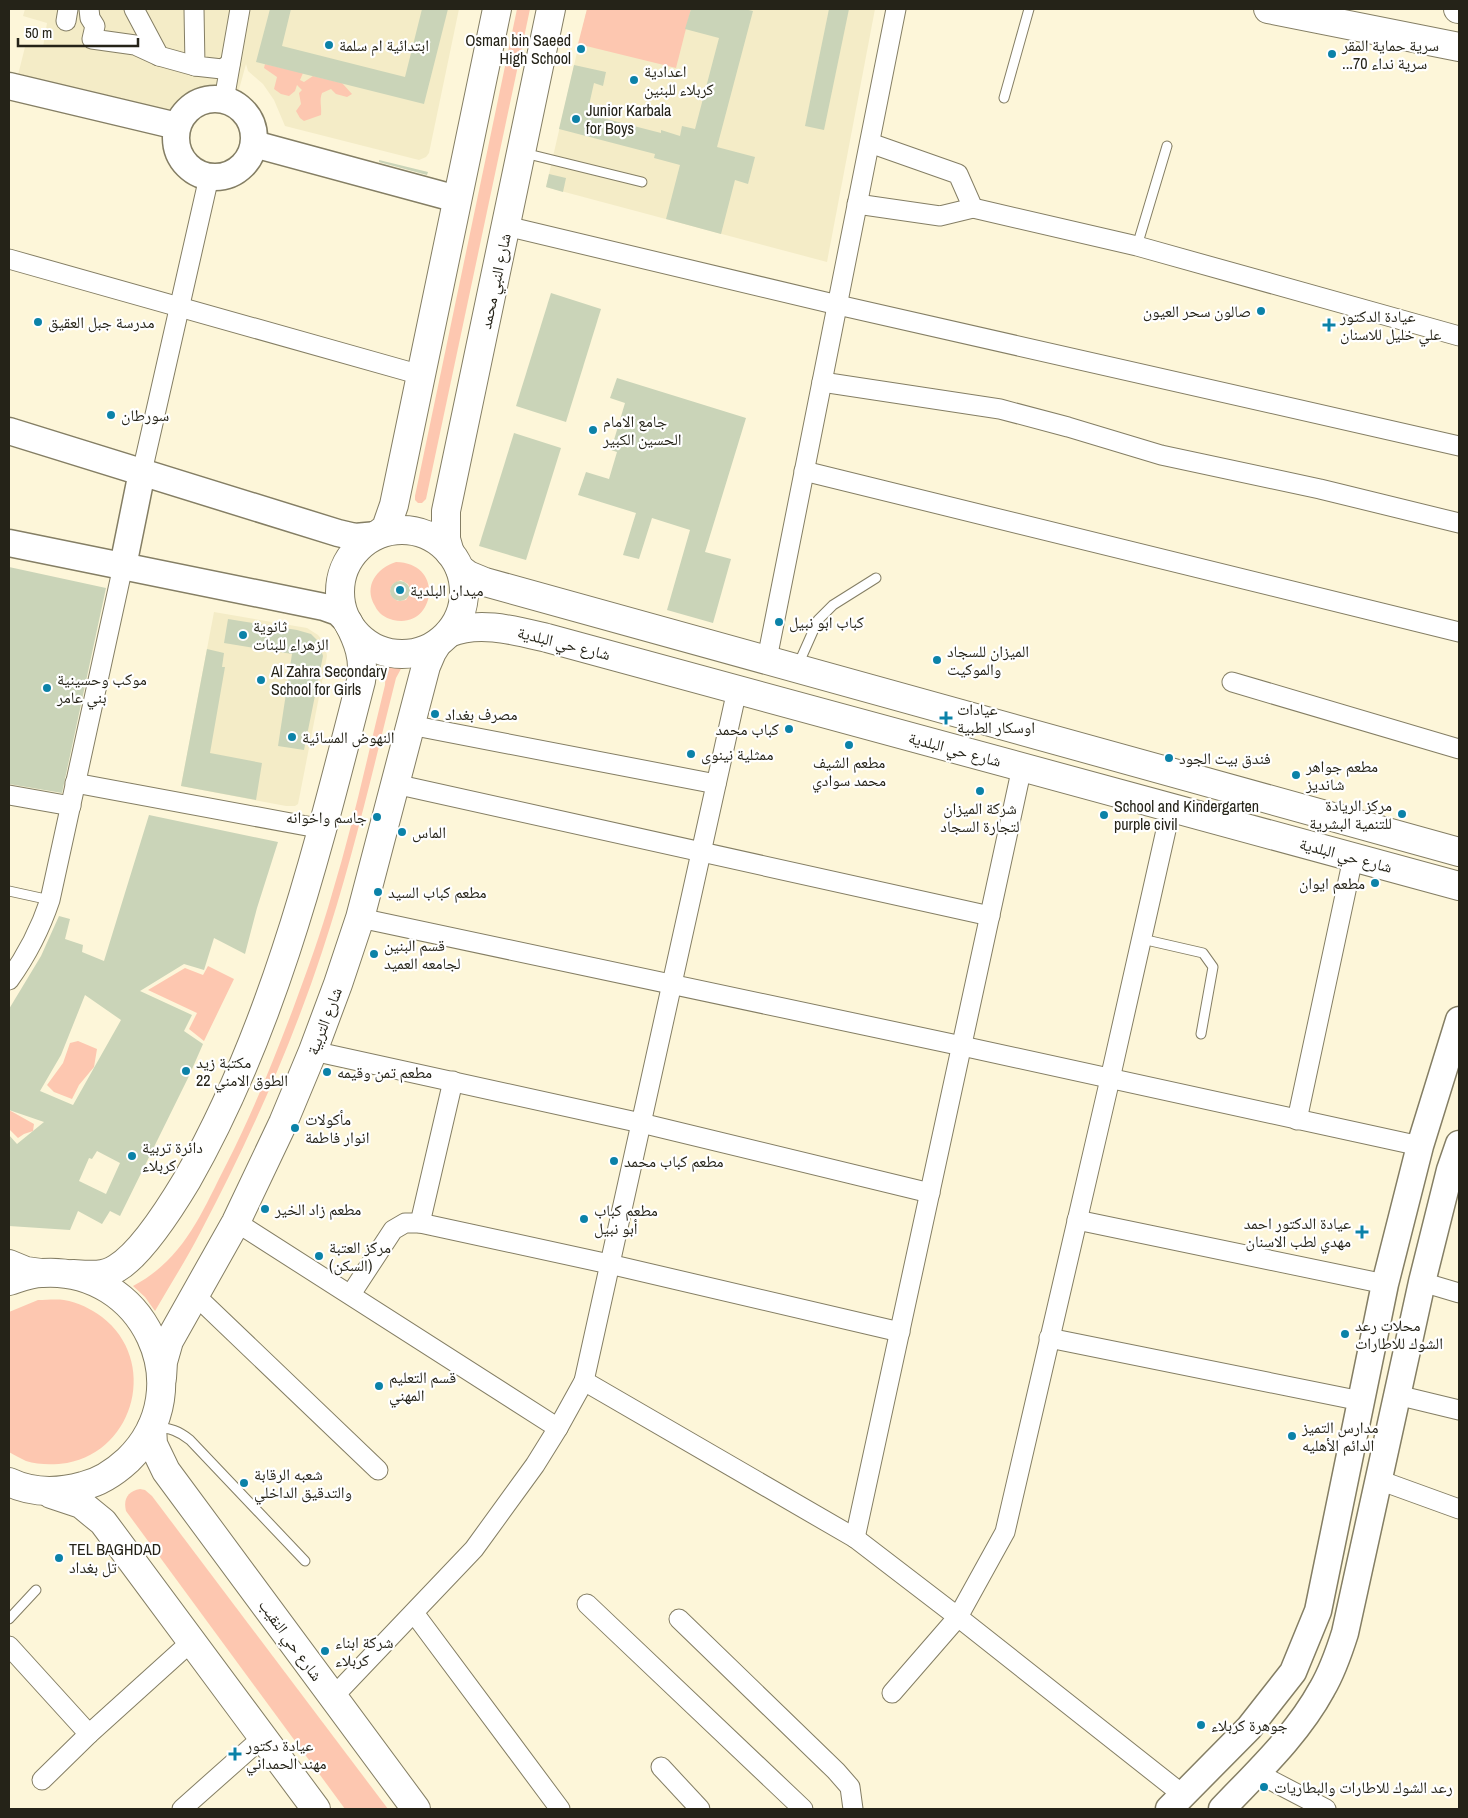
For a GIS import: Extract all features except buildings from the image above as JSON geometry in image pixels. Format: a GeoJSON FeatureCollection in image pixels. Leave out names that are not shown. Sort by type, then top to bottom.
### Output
{"type":"FeatureCollection","features":[{"type":"Feature","properties":{"kind":"main road"},"geometry":{"type":"LineString","coordinates":[[9,1264],[26,1271],[41,1273],[99,1274],[110,1272],[129,1259],[158,1224],[179,1194],[202,1154],[232,1093],[260,1027],[323,829],[362,673],[359,647],[341,603],[341,582],[348,562],[360,546],[386,528],[394,505],[497,9]]}},
{"type":"Feature","properties":{"kind":"main road","name":"شارع النبي محمد"},"geometry":{"type":"LineString","coordinates":[[455,561],[446,539],[446,511],[551,9]]}},
{"type":"Feature","properties":{"kind":"main road"},"geometry":{"type":"LineString","coordinates":[[1268,9],[1459,47]]}},
{"type":"Feature","properties":{"kind":"main road"},"geometry":{"type":"LineString","coordinates":[[9,86],[177,126]]}},
{"type":"Feature","properties":{"kind":"main road"},"geometry":{"type":"LineString","coordinates":[[212,99],[224,100],[235,104],[247,116],[254,132],[254,144],[248,160],[237,172],[226,176],[209,177],[194,172],[180,157],[176,137],[177,126],[191,107],[201,101],[212,99]]}},
{"type":"Feature","properties":{"kind":"main road"},"geometry":{"type":"LineString","coordinates":[[254,144],[457,199]]}},
{"type":"Feature","properties":{"kind":"main road"},"geometry":{"type":"LineString","coordinates":[[9,431],[347,535],[366,537],[397,530],[417,531],[435,539],[455,561],[464,588],[462,608],[458,620],[443,639],[422,652],[405,655],[388,653],[372,647],[358,636],[338,612],[324,607],[9,544]]}},
{"type":"Feature","properties":{"kind":"main road"},"geometry":{"type":"LineString","coordinates":[[123,566],[142,472]]}},
{"type":"Feature","properties":{"kind":"main road","name":"شارع حي البلدية"},"geometry":{"type":"LineString","coordinates":[[455,561],[468,575],[485,582],[1459,852]]}},
{"type":"Feature","properties":{"kind":"main road"},"geometry":{"type":"LineString","coordinates":[[547,638],[543,630],[542,621],[544,613],[549,606],[557,601]]}},
{"type":"Feature","properties":{"kind":"main road","name":"شارع حي البلدية"},"geometry":{"type":"LineString","coordinates":[[443,639],[465,628],[514,630],[547,638],[1459,886]]}},
{"type":"Feature","properties":{"kind":"main road","name":"شارع التربية"},"geometry":{"type":"LineString","coordinates":[[162,1378],[163,1362],[169,1341],[236,1222],[283,1123],[314,1051],[360,918],[426,666],[432,652],[443,639]]}},
{"type":"Feature","properties":{"kind":"main road"},"geometry":{"type":"LineString","coordinates":[[1175,1802],[1249,1728],[1293,1672],[1318,1611],[1385,1284],[1420,1146],[1459,1020]]}},
{"type":"Feature","properties":{"kind":"main road"},"geometry":{"type":"LineString","coordinates":[[1222,1809],[1257,1773],[1305,1718],[1323,1688],[1337,1658],[1345,1633],[1422,1282],[1455,1171],[1459,1144]]}},
{"type":"Feature","properties":{"kind":"main road"},"geometry":{"type":"LineString","coordinates":[[9,1281],[41,1273]]}},
{"type":"Feature","properties":{"kind":"main road"},"geometry":{"type":"LineString","coordinates":[[19,1487],[68,1491],[94,1483],[118,1469],[138,1450],[152,1426],[160,1403],[162,1378],[156,1349],[144,1322],[125,1300],[101,1284],[73,1274]]}},
{"type":"Feature","properties":{"kind":"main road","name":"شارع حي النقيب"},"geometry":{"type":"LineString","coordinates":[[152,1426],[153,1444],[166,1471],[416,1809]]}},
{"type":"Feature","properties":{"kind":"main road"},"geometry":{"type":"LineString","coordinates":[[19,1487],[81,1504],[103,1522],[316,1809]]}},
{"type":"Feature","properties":{"kind":"street"},"geometry":{"type":"LineString","coordinates":[[89,9],[90,18],[95,26],[92,39],[135,45],[159,56],[195,66],[222,69],[230,64]]}},
{"type":"Feature","properties":{"kind":"street"},"geometry":{"type":"LineString","coordinates":[[134,9],[148,34],[153,48],[159,56]]}},
{"type":"Feature","properties":{"kind":"street"},"geometry":{"type":"LineString","coordinates":[[194,9],[195,66]]}},
{"type":"Feature","properties":{"kind":"street"},"geometry":{"type":"LineString","coordinates":[[224,100],[240,9]]}},
{"type":"Feature","properties":{"kind":"street"},"geometry":{"type":"LineString","coordinates":[[767,659],[896,9]]}},
{"type":"Feature","properties":{"kind":"street"},"geometry":{"type":"LineString","coordinates":[[870,143],[958,174],[973,208]]}},
{"type":"Feature","properties":{"kind":"street"},"geometry":{"type":"LineString","coordinates":[[142,472],[209,177]]}},
{"type":"Feature","properties":{"kind":"street"},"geometry":{"type":"LineString","coordinates":[[857,204],[940,216],[973,208],[1137,246],[1459,336]]}},
{"type":"Feature","properties":{"kind":"street"},"geometry":{"type":"LineString","coordinates":[[506,226],[1459,446]]}},
{"type":"Feature","properties":{"kind":"street"},"geometry":{"type":"LineString","coordinates":[[9,259],[421,375]]}},
{"type":"Feature","properties":{"kind":"street"},"geometry":{"type":"LineString","coordinates":[[822,382],[1000,409],[1068,426],[1161,455],[1320,488],[1459,523]]}},
{"type":"Feature","properties":{"kind":"street"},"geometry":{"type":"LineString","coordinates":[[804,471],[1459,632]]}},
{"type":"Feature","properties":{"kind":"street"},"geometry":{"type":"LineString","coordinates":[[9,980],[34,942],[50,900],[123,566]]}},
{"type":"Feature","properties":{"kind":"street"},"geometry":{"type":"LineString","coordinates":[[1232,682],[1459,748]]}},
{"type":"Feature","properties":{"kind":"street"},"geometry":{"type":"LineString","coordinates":[[333,1697],[474,1549],[535,1465],[584,1381],[737,690]]}},
{"type":"Feature","properties":{"kind":"street"},"geometry":{"type":"LineString","coordinates":[[410,725],[716,784]]}},
{"type":"Feature","properties":{"kind":"street"},"geometry":{"type":"LineString","coordinates":[[855,1538],[1022,767]]}},
{"type":"Feature","properties":{"kind":"street"},"geometry":{"type":"LineString","coordinates":[[75,783],[323,829]]}},
{"type":"Feature","properties":{"kind":"street"},"geometry":{"type":"LineString","coordinates":[[395,784],[990,916]]}},
{"type":"Feature","properties":{"kind":"street"},"geometry":{"type":"LineString","coordinates":[[9,795],[71,806]]}},
{"type":"Feature","properties":{"kind":"street"},"geometry":{"type":"LineString","coordinates":[[892,1694],[958,1616],[1005,1532],[1171,808]]}},
{"type":"Feature","properties":{"kind":"street"},"geometry":{"type":"LineString","coordinates":[[1297,1120],[1353,858]]}},
{"type":"Feature","properties":{"kind":"street"},"geometry":{"type":"LineString","coordinates":[[360,918],[1420,1146]]}},
{"type":"Feature","properties":{"kind":"street"},"geometry":{"type":"LineString","coordinates":[[314,1051],[641,1123],[930,1193]]}},
{"type":"Feature","properties":{"kind":"street"},"geometry":{"type":"LineString","coordinates":[[420,1223],[453,1081]]}},
{"type":"Feature","properties":{"kind":"street"},"geometry":{"type":"LineString","coordinates":[[1077,1220],[1385,1284]]}},
{"type":"Feature","properties":{"kind":"street"},"geometry":{"type":"LineString","coordinates":[[236,1222],[558,1428]]}},
{"type":"Feature","properties":{"kind":"street"},"geometry":{"type":"LineString","coordinates":[[351,1294],[393,1230],[405,1223],[420,1223],[609,1264],[900,1332]]}},
{"type":"Feature","properties":{"kind":"street"},"geometry":{"type":"LineString","coordinates":[[1422,1282],[1459,1293]]}},
{"type":"Feature","properties":{"kind":"street"},"geometry":{"type":"LineString","coordinates":[[195,1295],[378,1470]]}},
{"type":"Feature","properties":{"kind":"street"},"geometry":{"type":"LineString","coordinates":[[1049,1338],[1361,1401]]}},
{"type":"Feature","properties":{"kind":"street"},"geometry":{"type":"LineString","coordinates":[[584,1381],[855,1538],[958,1616],[1175,1802]]}},
{"type":"Feature","properties":{"kind":"street"},"geometry":{"type":"LineString","coordinates":[[1397,1395],[1459,1410]]}},
{"type":"Feature","properties":{"kind":"street"},"geometry":{"type":"LineString","coordinates":[[1379,1480],[1459,1509]]}},
{"type":"Feature","properties":{"kind":"street"},"geometry":{"type":"LineString","coordinates":[[587,1604],[803,1809]]}},
{"type":"Feature","properties":{"kind":"street"},"geometry":{"type":"LineString","coordinates":[[414,1613],[560,1809]]}},
{"type":"Feature","properties":{"kind":"street"},"geometry":{"type":"LineString","coordinates":[[679,1619],[836,1771],[850,1788],[853,1809]]}},
{"type":"Feature","properties":{"kind":"street"},"geometry":{"type":"LineString","coordinates":[[42,1780],[89,1734],[192,1641]]}},
{"type":"Feature","properties":{"kind":"street"},"geometry":{"type":"LineString","coordinates":[[9,1646],[89,1734]]}},
{"type":"Feature","properties":{"kind":"street"},"geometry":{"type":"LineString","coordinates":[[182,1809],[263,1737]]}},
{"type":"Feature","properties":{"kind":"street"},"geometry":{"type":"LineString","coordinates":[[661,1767],[700,1809]]}},
{"type":"Feature","properties":{"kind":"street"},"geometry":{"type":"LineString","coordinates":[[1257,1773],[1326,1809]]}},
{"type":"Feature","properties":{"kind":"lane"},"geometry":{"type":"LineString","coordinates":[[1004,98],[1029,9]]}},
{"type":"Feature","properties":{"kind":"lane"},"geometry":{"type":"LineString","coordinates":[[1137,246],[1167,146]]}},
{"type":"Feature","properties":{"kind":"lane"},"geometry":{"type":"LineString","coordinates":[[521,153],[642,182]]}},
{"type":"Feature","properties":{"kind":"lane"},"geometry":{"type":"LineString","coordinates":[[797,668],[818,620],[833,605],[876,578]]}},
{"type":"Feature","properties":{"kind":"lane"},"geometry":{"type":"LineString","coordinates":[[9,891],[50,900]]}},
{"type":"Feature","properties":{"kind":"lane"},"geometry":{"type":"LineString","coordinates":[[1142,939],[1203,953],[1213,967],[1201,1034]]}},
{"type":"Feature","properties":{"kind":"lane"},"geometry":{"type":"LineString","coordinates":[[152,1426],[172,1429],[190,1440],[305,1561]]}},
{"type":"Feature","properties":{"kind":"lane"},"geometry":{"type":"LineString","coordinates":[[9,1620],[36,1590]]}},
{"type":"Feature","properties":{"kind":"shaded area"},"geometry":{"type":"Polygon","coordinates":[[[25,9],[459,9],[429,153],[426,157],[419,160],[285,126],[274,100],[263,84],[248,71],[246,64],[235,104],[224,100],[212,99],[201,101],[183,115],[15,87],[25,47],[43,47],[47,23],[23,16],[25,9]]]}},
{"type":"Feature","properties":{"kind":"shaded area"},"geometry":{"type":"Polygon","coordinates":[[[517,9],[530,9],[426,499],[422,503],[418,503],[415,500],[415,496],[517,9]]]}},
{"type":"Feature","properties":{"kind":"shaded area"},"geometry":{"type":"Polygon","coordinates":[[[587,9],[875,9],[827,262],[546,187],[587,9]]]}},
{"type":"Feature","properties":{"kind":"shaded area"},"geometry":{"type":"Polygon","coordinates":[[[587,9],[691,9],[676,68],[578,44],[587,9]]]}},
{"type":"Feature","properties":{"kind":"shaded area"},"geometry":{"type":"Polygon","coordinates":[[[265,64],[303,73],[300,80],[304,82],[313,76],[342,83],[352,94],[347,97],[336,94],[331,89],[322,93],[321,115],[304,121],[296,111],[301,104],[299,93],[302,90],[297,85],[295,91],[289,96],[281,94],[274,89],[277,77],[264,68],[265,64]]]}},
{"type":"Feature","properties":{"kind":"shaded area"},"geometry":{"type":"Polygon","coordinates":[[[396,562],[412,565],[423,573],[428,583],[429,595],[426,606],[418,615],[407,620],[393,620],[385,617],[378,611],[372,599],[371,585],[374,579],[378,573],[396,562]],[[401,580],[393,584],[390,591],[393,598],[398,601],[406,600],[411,592],[408,584],[401,580]]]}},
{"type":"Feature","properties":{"kind":"shaded area"},"geometry":{"type":"Polygon","coordinates":[[[214,612],[307,628],[318,635],[325,644],[327,656],[298,804],[295,806],[286,806],[181,786],[214,612]]]}},
{"type":"Feature","properties":{"kind":"shaded area"},"geometry":{"type":"Polygon","coordinates":[[[386,667],[402,667],[396,678],[343,884],[310,988],[282,1060],[235,1164],[195,1243],[155,1311],[145,1297],[133,1286],[166,1263],[189,1234],[236,1146],[270,1068],[314,952],[340,868],[385,685],[386,667]]]}},
{"type":"Feature","properties":{"kind":"shaded area"},"geometry":{"type":"Polygon","coordinates":[[[208,966],[234,979],[204,1041],[189,1029],[197,1013],[148,990],[185,968],[203,975],[208,966]]]}},
{"type":"Feature","properties":{"kind":"shaded area"},"geometry":{"type":"Polygon","coordinates":[[[78,1041],[97,1049],[94,1067],[79,1085],[72,1099],[54,1092],[47,1085],[63,1063],[70,1043],[78,1041]]]}},
{"type":"Feature","properties":{"kind":"shaded area"},"geometry":{"type":"Polygon","coordinates":[[[9,1110],[34,1124],[33,1131],[18,1138],[9,1129],[9,1110]]]}},
{"type":"Feature","properties":{"kind":"shaded area"},"geometry":{"type":"Polygon","coordinates":[[[38,1300],[69,1301],[93,1311],[102,1317],[119,1335],[130,1356],[134,1379],[131,1401],[123,1422],[109,1441],[91,1455],[67,1463],[36,1463],[26,1461],[9,1452],[9,1312],[38,1300]]]}},
{"type":"Feature","properties":{"kind":"shaded area"},"geometry":{"type":"Polygon","coordinates":[[[140,1489],[145,1490],[152,1496],[388,1809],[345,1809],[126,1511],[125,1503],[127,1496],[140,1489]]]}},
{"type":"Feature","properties":{"kind":"place","name":"ابتدائية ام سلمة"},"geometry":{"type":"Point","coordinates":[329,45]}},
{"type":"Feature","properties":{"kind":"place","name":"Osman bin Saeed High School"},"geometry":{"type":"Point","coordinates":[581,49]}},
{"type":"Feature","properties":{"kind":"place","name":"سرية حماية المقر ...سرية نداء 70"},"geometry":{"type":"Point","coordinates":[1332,54]}},
{"type":"Feature","properties":{"kind":"place","name":"اعدادية كربلاء للبنين"},"geometry":{"type":"Point","coordinates":[634,80]}},
{"type":"Feature","properties":{"kind":"place","name":"Junior Karbala for Boys"},"geometry":{"type":"Point","coordinates":[576,119]}},
{"type":"Feature","properties":{"kind":"place","name":"صالون سحر العيون"},"geometry":{"type":"Point","coordinates":[1261,311]}},
{"type":"Feature","properties":{"kind":"place","name":"مدرسة جبل العقيق"},"geometry":{"type":"Point","coordinates":[38,322]}},
{"type":"Feature","properties":{"kind":"place","name":"عيادة الدكتور علي خليل للاسنان"},"geometry":{"type":"Point","coordinates":[1329,325]}},
{"type":"Feature","properties":{"kind":"place","name":"سورطان"},"geometry":{"type":"Point","coordinates":[111,415]}},
{"type":"Feature","properties":{"kind":"place","name":"جامع الامام الحسين الكبير"},"geometry":{"type":"Point","coordinates":[593,430]}},
{"type":"Feature","properties":{"kind":"place","name":"ميدان البلدية"},"geometry":{"type":"Point","coordinates":[400,590]}},
{"type":"Feature","properties":{"kind":"place","name":"كباب ابو نبيل"},"geometry":{"type":"Point","coordinates":[779,622]}},
{"type":"Feature","properties":{"kind":"place","name":"ثانوية الزهراء للبنات"},"geometry":{"type":"Point","coordinates":[243,635]}},
{"type":"Feature","properties":{"kind":"place","name":"الميزان للسجاد والموكيت"},"geometry":{"type":"Point","coordinates":[937,660]}},
{"type":"Feature","properties":{"kind":"place","name":"Al Zahra Secondary School for Girls"},"geometry":{"type":"Point","coordinates":[261,680]}},
{"type":"Feature","properties":{"kind":"place","name":"موكب وحسينية بني عامر"},"geometry":{"type":"Point","coordinates":[47,688]}},
{"type":"Feature","properties":{"kind":"place","name":"مصرف بغداد"},"geometry":{"type":"Point","coordinates":[435,714]}},
{"type":"Feature","properties":{"kind":"place","name":"عيادات اوسكار الطبية"},"geometry":{"type":"Point","coordinates":[946,718]}},
{"type":"Feature","properties":{"kind":"place","name":"كباب محمد"},"geometry":{"type":"Point","coordinates":[789,729]}},
{"type":"Feature","properties":{"kind":"place","name":"النهوض المسائية"},"geometry":{"type":"Point","coordinates":[292,737]}},
{"type":"Feature","properties":{"kind":"place","name":"مطعم الشيف محمد سوادي"},"geometry":{"type":"Point","coordinates":[849,745]}},
{"type":"Feature","properties":{"kind":"place","name":"ممثلية نينوى"},"geometry":{"type":"Point","coordinates":[691,754]}},
{"type":"Feature","properties":{"kind":"place","name":"فندق بيت الجود"},"geometry":{"type":"Point","coordinates":[1169,758]}},
{"type":"Feature","properties":{"kind":"place","name":"مطعم جواهر شانديز"},"geometry":{"type":"Point","coordinates":[1296,775]}},
{"type":"Feature","properties":{"kind":"place","name":"شركة الميزان لتجارة السجاد"},"geometry":{"type":"Point","coordinates":[980,791]}},
{"type":"Feature","properties":{"kind":"place","name":"مركز الريادة للتنمية البشرية"},"geometry":{"type":"Point","coordinates":[1402,814]}},
{"type":"Feature","properties":{"kind":"place","name":"School and Kindergarten purple civil"},"geometry":{"type":"Point","coordinates":[1104,815]}},
{"type":"Feature","properties":{"kind":"place","name":"جاسم واخوانه"},"geometry":{"type":"Point","coordinates":[377,817]}},
{"type":"Feature","properties":{"kind":"place","name":"الماس"},"geometry":{"type":"Point","coordinates":[402,832]}},
{"type":"Feature","properties":{"kind":"place","name":"مطعم ايوان"},"geometry":{"type":"Point","coordinates":[1375,883]}},
{"type":"Feature","properties":{"kind":"place","name":"مطعم كباب السيد"},"geometry":{"type":"Point","coordinates":[378,892]}},
{"type":"Feature","properties":{"kind":"place","name":"قسم البنين لجامعه العميد"},"geometry":{"type":"Point","coordinates":[374,954]}},
{"type":"Feature","properties":{"kind":"place","name":"مكتبة زيد الطوق الامني 22"},"geometry":{"type":"Point","coordinates":[186,1071]}},
{"type":"Feature","properties":{"kind":"place","name":"مطعم تمن وقيمه"},"geometry":{"type":"Point","coordinates":[327,1072]}},
{"type":"Feature","properties":{"kind":"place","name":"مأكولات انوار فاطمة"},"geometry":{"type":"Point","coordinates":[295,1128]}},
{"type":"Feature","properties":{"kind":"place","name":"دائرة تربية كربلاء"},"geometry":{"type":"Point","coordinates":[132,1156]}},
{"type":"Feature","properties":{"kind":"place","name":"مطعم كباب محمد"},"geometry":{"type":"Point","coordinates":[614,1161]}},
{"type":"Feature","properties":{"kind":"place","name":"مطعم زاد الخير"},"geometry":{"type":"Point","coordinates":[265,1209]}},
{"type":"Feature","properties":{"kind":"place","name":"مطعم كباب أبو نبيل"},"geometry":{"type":"Point","coordinates":[584,1219]}},
{"type":"Feature","properties":{"kind":"place","name":"عيادة الدكتور احمد مهدي لطب الاسنان"},"geometry":{"type":"Point","coordinates":[1362,1232]}},
{"type":"Feature","properties":{"kind":"place","name":"مركز العتبة (السكن)"},"geometry":{"type":"Point","coordinates":[319,1256]}},
{"type":"Feature","properties":{"kind":"place","name":"محلات رعد الشوك للاطارات"},"geometry":{"type":"Point","coordinates":[1345,1334]}},
{"type":"Feature","properties":{"kind":"place","name":"قسم التعليم المهني"},"geometry":{"type":"Point","coordinates":[379,1386]}},
{"type":"Feature","properties":{"kind":"place","name":"مدارس التميز الدائم الأهليه"},"geometry":{"type":"Point","coordinates":[1292,1436]}},
{"type":"Feature","properties":{"kind":"place","name":"شعبه الرقابة والتدقيق الداخلي"},"geometry":{"type":"Point","coordinates":[244,1483]}},
{"type":"Feature","properties":{"kind":"place","name":"TEL BAGHDAD تل بغداد"},"geometry":{"type":"Point","coordinates":[59,1558]}},
{"type":"Feature","properties":{"kind":"place","name":"شركة ابناء كربلاء"},"geometry":{"type":"Point","coordinates":[325,1651]}},
{"type":"Feature","properties":{"kind":"place","name":"جوهرة كربلاء"},"geometry":{"type":"Point","coordinates":[1201,1725]}},
{"type":"Feature","properties":{"kind":"place","name":"عيادة دكتور مهند الحمداني"},"geometry":{"type":"Point","coordinates":[235,1754]}},
{"type":"Feature","properties":{"kind":"place","name":"رعد الشوك للاطارات والبطاريات"},"geometry":{"type":"Point","coordinates":[1264,1787]}}]}
